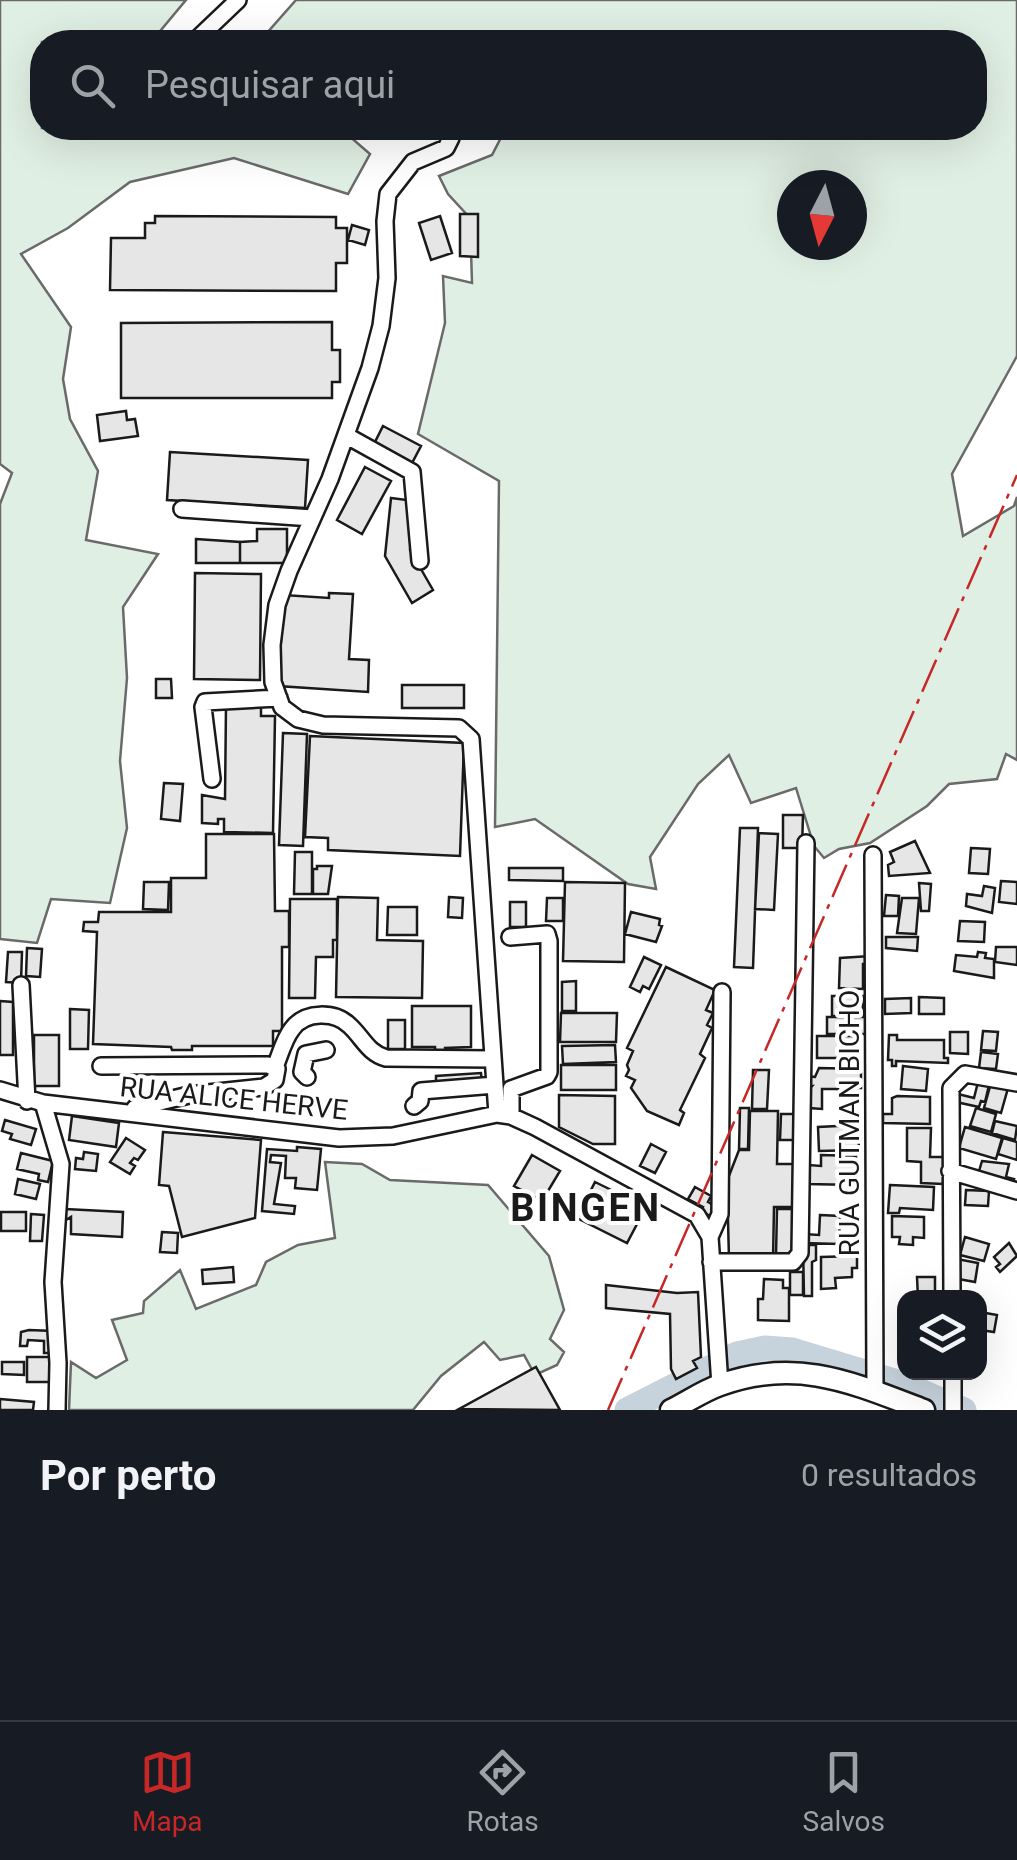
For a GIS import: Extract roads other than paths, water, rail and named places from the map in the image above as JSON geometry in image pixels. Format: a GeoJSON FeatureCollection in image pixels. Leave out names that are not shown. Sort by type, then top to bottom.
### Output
{"type":"FeatureCollection","features":[{"type":"Feature","properties":{"kind":"main road"},"geometry":{"type":"LineString","coordinates":[[671,1410],[719,1378],[818,1373],[875,1382],[924,1410]]}},
{"type":"Feature","properties":{"kind":"street"},"geometry":{"type":"LineString","coordinates":[[207,30],[238,0]]}},
{"type":"Feature","properties":{"kind":"street"},"geometry":{"type":"LineString","coordinates":[[450,140],[446,148],[413,162],[388,194],[387,278],[381,326],[347,436],[277,605],[272,664],[273,682],[282,708],[298,719],[323,725],[459,728],[471,739],[492,1059],[504,1115]]}},
{"type":"Feature","properties":{"kind":"street"},"geometry":{"type":"LineString","coordinates":[[347,436],[412,472],[420,562]]}},
{"type":"Feature","properties":{"kind":"street"},"geometry":{"type":"LineString","coordinates":[[182,509],[312,518]]}},
{"type":"Feature","properties":{"kind":"street"},"geometry":{"type":"LineString","coordinates":[[212,780],[205,702],[279,698]]}},
{"type":"Feature","properties":{"kind":"street"},"geometry":{"type":"LineString","coordinates":[[712,1262],[793,1262],[800,1253],[806,843]]}},
{"type":"Feature","properties":{"kind":"street","name":"RUA GUTMAN BICHO"},"geometry":{"type":"LineString","coordinates":[[873,855],[875,1382]]}},
{"type":"Feature","properties":{"kind":"street"},"geometry":{"type":"LineString","coordinates":[[504,1115],[510,1089],[550,1072],[549,936],[510,936]]}},
{"type":"Feature","properties":{"kind":"street"},"geometry":{"type":"LineString","coordinates":[[21,985],[35,1102],[61,1164],[52,1282],[57,1410]]}},
{"type":"Feature","properties":{"kind":"street"},"geometry":{"type":"LineString","coordinates":[[710,1238],[720,1214],[722,992]]}},
{"type":"Feature","properties":{"kind":"street"},"geometry":{"type":"LineString","coordinates":[[121,1110],[189,1095],[264,1086],[275,1080],[275,1066],[291,1030],[301,1020],[315,1015],[331,1015],[348,1023],[372,1052],[386,1058],[492,1059]]}},
{"type":"Feature","properties":{"kind":"street"},"geometry":{"type":"LineString","coordinates":[[307,1077],[302,1072],[306,1054],[326,1050]]}},
{"type":"Feature","properties":{"kind":"street"},"geometry":{"type":"LineString","coordinates":[[101,1066],[275,1066]]}},
{"type":"Feature","properties":{"kind":"street"},"geometry":{"type":"LineString","coordinates":[[952,1290],[951,1088],[964,1074],[1017,1084]]}},
{"type":"Feature","properties":{"kind":"street"},"geometry":{"type":"LineString","coordinates":[[417,1092],[495,1086]]}},
{"type":"Feature","properties":{"kind":"street","name":"RUA ALICE HERVE"},"geometry":{"type":"LineString","coordinates":[[0,1090],[35,1102],[340,1138],[393,1136],[504,1115]]}},
{"type":"Feature","properties":{"kind":"street"},"geometry":{"type":"LineString","coordinates":[[504,1115],[536,1126],[698,1215],[710,1238],[719,1378]]}},
{"type":"Feature","properties":{"kind":"street"},"geometry":{"type":"LineString","coordinates":[[950,1171],[1017,1191]]}},
{"type":"Feature","properties":{"kind":"waterway"},"geometry":{"type":"LineString","coordinates":[[627,1410],[737,1354],[765,1348],[792,1350],[904,1384],[964,1410]]}},
{"type":"Feature","properties":{"kind":"district","name":"BINGEN"},"geometry":{"type":"Point","coordinates":[586,1208]}}]}
